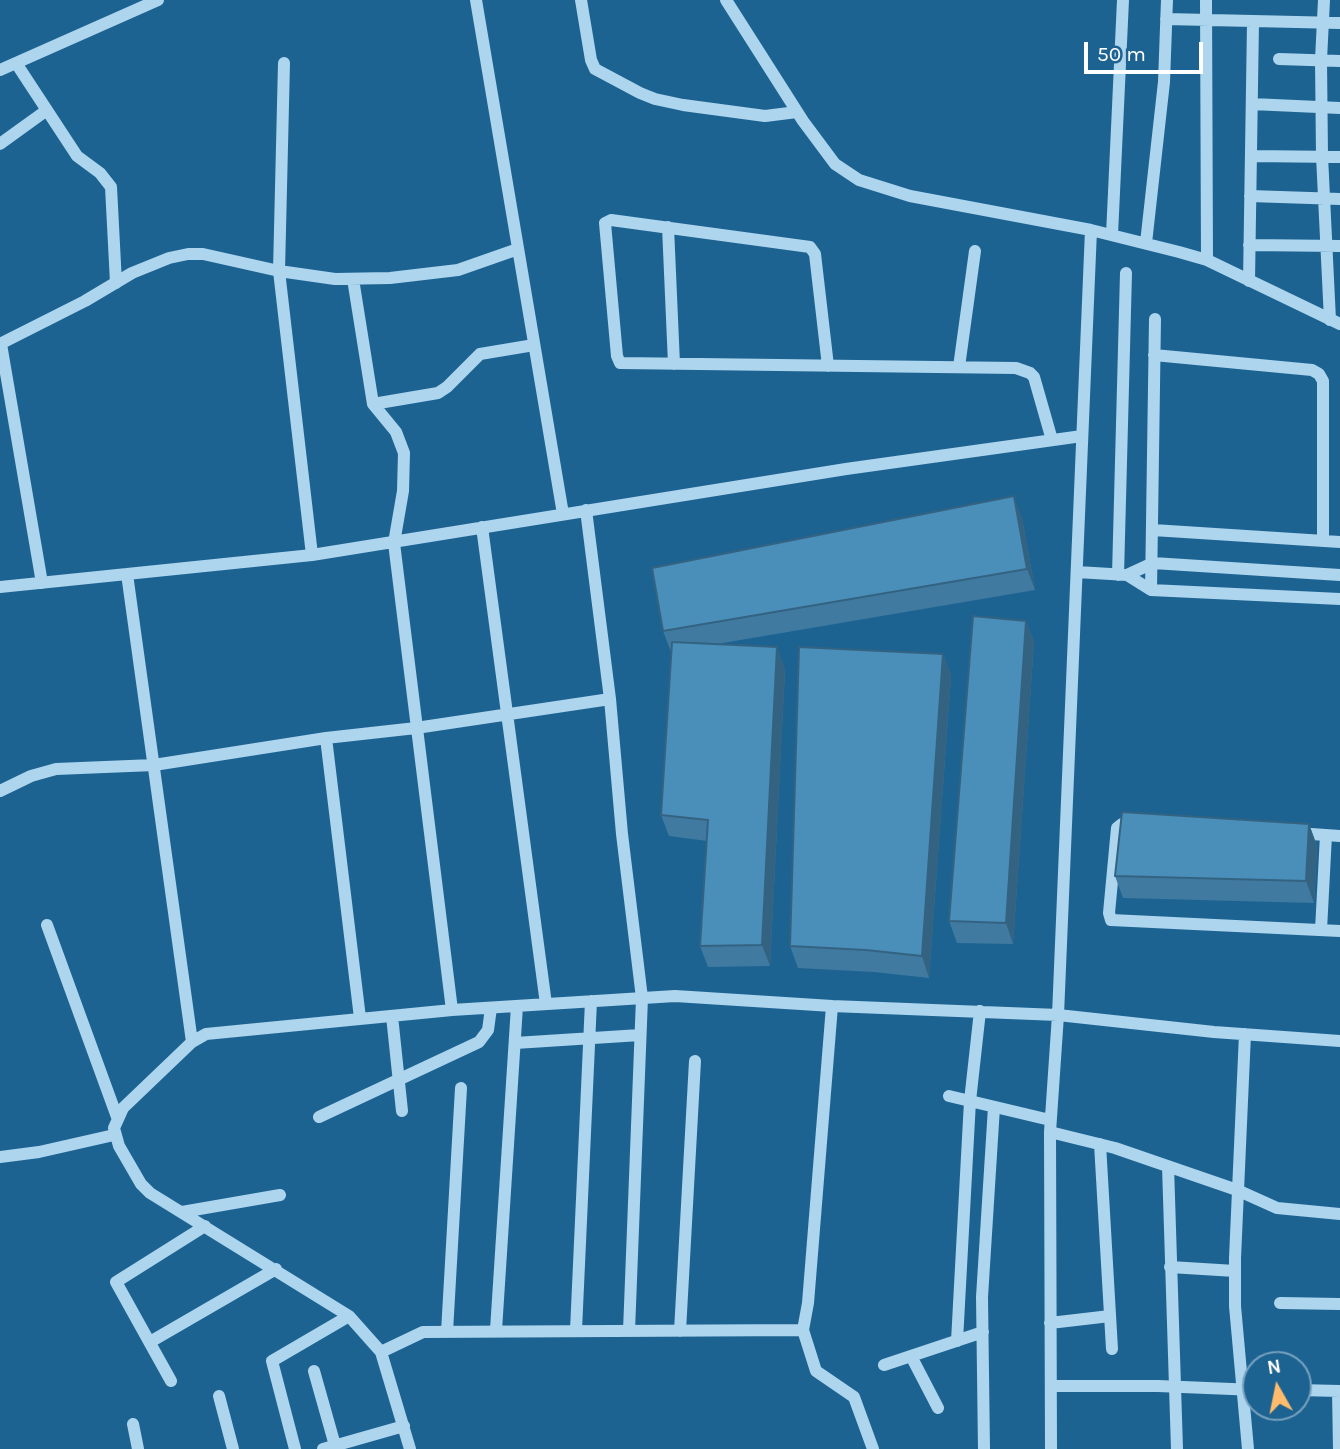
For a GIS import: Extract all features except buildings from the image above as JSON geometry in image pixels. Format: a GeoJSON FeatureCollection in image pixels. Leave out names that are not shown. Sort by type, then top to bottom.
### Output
{"type":"FeatureCollection","features":[{"type":"Feature","properties":{"kind":"street"},"geometry":{"type":"LineString","coordinates":[[0,70],[158,0]]}},
{"type":"Feature","properties":{"kind":"street"},"geometry":{"type":"LineString","coordinates":[[475,0],[563,513]]}},
{"type":"Feature","properties":{"kind":"street"},"geometry":{"type":"LineString","coordinates":[[582,0],[593,65],[598,71],[640,93],[683,105],[753,114],[770,116],[797,112]]}},
{"type":"Feature","properties":{"kind":"street"},"geometry":{"type":"LineString","coordinates":[[726,0],[797,112],[835,164],[859,180],[910,196],[1091,230],[1207,260],[1335,322],[1323,199],[1321,60],[1324,0]]}},
{"type":"Feature","properties":{"kind":"street"},"geometry":{"type":"LineString","coordinates":[[1112,235],[1123,0]]}},
{"type":"Feature","properties":{"kind":"street"},"geometry":{"type":"LineString","coordinates":[[1146,243],[1163,94],[1167,0]]}},
{"type":"Feature","properties":{"kind":"street"},"geometry":{"type":"LineString","coordinates":[[1206,0],[1207,260]]}},
{"type":"Feature","properties":{"kind":"street"},"geometry":{"type":"LineString","coordinates":[[1166,19],[1340,23]]}},
{"type":"Feature","properties":{"kind":"street"},"geometry":{"type":"LineString","coordinates":[[1249,281],[1253,22]]}},
{"type":"Feature","properties":{"kind":"street"},"geometry":{"type":"LineString","coordinates":[[1279,59],[1340,61]]}},
{"type":"Feature","properties":{"kind":"street"},"geometry":{"type":"LineString","coordinates":[[16,63],[76,156],[100,173],[111,187],[116,283]]}},
{"type":"Feature","properties":{"kind":"street"},"geometry":{"type":"LineString","coordinates":[[284,63],[279,271],[312,555]]}},
{"type":"Feature","properties":{"kind":"street"},"geometry":{"type":"LineString","coordinates":[[1252,104],[1340,108]]}},
{"type":"Feature","properties":{"kind":"street"},"geometry":{"type":"LineString","coordinates":[[0,144],[47,110]]}},
{"type":"Feature","properties":{"kind":"street"},"geometry":{"type":"LineString","coordinates":[[1251,156],[1340,156]]}},
{"type":"Feature","properties":{"kind":"street"},"geometry":{"type":"LineString","coordinates":[[1250,196],[1340,199]]}},
{"type":"Feature","properties":{"kind":"street"},"geometry":{"type":"LineString","coordinates":[[828,366],[815,254],[810,247],[611,220],[605,223],[618,361],[624,364],[1016,368],[1030,373],[1037,384],[1052,440]]}},
{"type":"Feature","properties":{"kind":"street"},"geometry":{"type":"LineString","coordinates":[[668,227],[674,364]]}},
{"type":"Feature","properties":{"kind":"street"},"geometry":{"type":"LineString","coordinates":[[1051,1449],[1050,1126],[1058,1015],[1091,230]]}},
{"type":"Feature","properties":{"kind":"street"},"geometry":{"type":"LineString","coordinates":[[1249,245],[1340,246]]}},
{"type":"Feature","properties":{"kind":"street"},"geometry":{"type":"LineString","coordinates":[[42,583],[1,344],[150,265],[188,254],[203,254],[316,278],[352,279],[390,278],[458,270],[518,249]]}},
{"type":"Feature","properties":{"kind":"street"},"geometry":{"type":"LineString","coordinates":[[959,367],[975,251]]}},
{"type":"Feature","properties":{"kind":"street"},"geometry":{"type":"LineString","coordinates":[[1123,575],[1125,273]]}},
{"type":"Feature","properties":{"kind":"street"},"geometry":{"type":"LineString","coordinates":[[352,279],[373,404],[396,432],[404,453],[403,491],[394,543],[452,1010]]}},
{"type":"Feature","properties":{"kind":"street"},"geometry":{"type":"LineString","coordinates":[[1151,590],[1155,318]]}},
{"type":"Feature","properties":{"kind":"street"},"geometry":{"type":"LineString","coordinates":[[373,404],[438,393],[480,354],[534,345]]}},
{"type":"Feature","properties":{"kind":"street"},"geometry":{"type":"LineString","coordinates":[[1154,355],[1311,370],[1319,374],[1323,380],[1323,541]]}},
{"type":"Feature","properties":{"kind":"street"},"geometry":{"type":"LineString","coordinates":[[0,587],[312,555],[563,513],[1082,436]]}},
{"type":"Feature","properties":{"kind":"street"},"geometry":{"type":"LineString","coordinates":[[586,510],[610,699],[622,834],[642,998],[629,1331]]}},
{"type":"Feature","properties":{"kind":"street"},"geometry":{"type":"LineString","coordinates":[[482,527],[546,1004]]}},
{"type":"Feature","properties":{"kind":"street"},"geometry":{"type":"LineString","coordinates":[[1153,530],[1340,542]]}},
{"type":"Feature","properties":{"kind":"street"},"geometry":{"type":"LineString","coordinates":[[1123,575],[1153,562],[1340,575]]}},
{"type":"Feature","properties":{"kind":"street"},"geometry":{"type":"LineString","coordinates":[[1077,572],[1123,575],[1151,590],[1340,599]]}},
{"type":"Feature","properties":{"kind":"street"},"geometry":{"type":"LineString","coordinates":[[127,574],[192,1042]]}},
{"type":"Feature","properties":{"kind":"street"},"geometry":{"type":"LineString","coordinates":[[1323,597],[1325,574]]}},
{"type":"Feature","properties":{"kind":"street"},"geometry":{"type":"LineString","coordinates":[[0,791],[31,776],[56,769],[154,765],[610,699]]}},
{"type":"Feature","properties":{"kind":"street"},"geometry":{"type":"LineString","coordinates":[[326,738],[360,1018]]}},
{"type":"Feature","properties":{"kind":"street"},"geometry":{"type":"LineString","coordinates":[[1155,824],[1128,823],[1117,828],[1109,913],[1111,920],[1340,931]]}},
{"type":"Feature","properties":{"kind":"street"},"geometry":{"type":"LineString","coordinates":[[1287,833],[1340,836]]}},
{"type":"Feature","properties":{"kind":"street"},"geometry":{"type":"LineString","coordinates":[[1321,930],[1326,835]]}},
{"type":"Feature","properties":{"kind":"street"},"geometry":{"type":"LineString","coordinates":[[47,925],[117,1118]]}},
{"type":"Feature","properties":{"kind":"street"},"geometry":{"type":"LineString","coordinates":[[410,1449],[381,1352],[349,1316],[150,1193],[141,1184],[114,1135],[122,1108],[192,1042],[206,1034],[452,1010],[675,996],[832,1006],[1058,1015],[1340,1041]]}},
{"type":"Feature","properties":{"kind":"street"},"geometry":{"type":"LineString","coordinates":[[576,1330],[591,1001]]}},
{"type":"Feature","properties":{"kind":"street"},"geometry":{"type":"LineString","coordinates":[[496,1330],[517,1006]]}},
{"type":"Feature","properties":{"kind":"street"},"geometry":{"type":"LineString","coordinates":[[832,1006],[809,1290],[803,1330],[816,1371],[854,1397],[873,1449]]}},
{"type":"Feature","properties":{"kind":"street"},"geometry":{"type":"LineString","coordinates":[[319,1117],[479,1042],[488,1030],[491,1008]]}},
{"type":"Feature","properties":{"kind":"street"},"geometry":{"type":"LineString","coordinates":[[957,1341],[970,1101],[980,1011]]}},
{"type":"Feature","properties":{"kind":"street"},"geometry":{"type":"LineString","coordinates":[[392,1016],[402,1111]]}},
{"type":"Feature","properties":{"kind":"street"},"geometry":{"type":"LineString","coordinates":[[1051,1387],[1242,1390],[1235,1271],[1245,1034]]}},
{"type":"Feature","properties":{"kind":"street"},"geometry":{"type":"LineString","coordinates":[[515,1043],[640,1035]]}},
{"type":"Feature","properties":{"kind":"street"},"geometry":{"type":"LineString","coordinates":[[680,1331],[695,1061]]}},
{"type":"Feature","properties":{"kind":"street"},"geometry":{"type":"LineString","coordinates":[[447,1332],[461,1088]]}},
{"type":"Feature","properties":{"kind":"street"},"geometry":{"type":"LineString","coordinates":[[949,1096],[993,1107],[1168,1166],[1237,1190],[1277,1208],[1340,1214]]}},
{"type":"Feature","properties":{"kind":"street"},"geometry":{"type":"LineString","coordinates":[[984,1449],[984,1232],[993,1107]]}},
{"type":"Feature","properties":{"kind":"street"},"geometry":{"type":"LineString","coordinates":[[0,1157],[19,1156],[114,1135]]}},
{"type":"Feature","properties":{"kind":"street"},"geometry":{"type":"LineString","coordinates":[[1100,1144],[1112,1349]]}},
{"type":"Feature","properties":{"kind":"street"},"geometry":{"type":"LineString","coordinates":[[1168,1166],[1177,1449]]}},
{"type":"Feature","properties":{"kind":"street"},"geometry":{"type":"LineString","coordinates":[[182,1212],[280,1195]]}},
{"type":"Feature","properties":{"kind":"street"},"geometry":{"type":"LineString","coordinates":[[171,1381],[116,1282],[205,1226]]}},
{"type":"Feature","properties":{"kind":"street"},"geometry":{"type":"LineString","coordinates":[[1170,1267],[1235,1271]]}},
{"type":"Feature","properties":{"kind":"street"},"geometry":{"type":"LineString","coordinates":[[150,1342],[276,1269]]}},
{"type":"Feature","properties":{"kind":"street"},"geometry":{"type":"LineString","coordinates":[[1280,1303],[1340,1304]]}},
{"type":"Feature","properties":{"kind":"street"},"geometry":{"type":"LineString","coordinates":[[295,1449],[272,1361],[349,1316]]}},
{"type":"Feature","properties":{"kind":"street"},"geometry":{"type":"LineString","coordinates":[[1050,1323],[1110,1316]]}},
{"type":"Feature","properties":{"kind":"street"},"geometry":{"type":"LineString","coordinates":[[381,1352],[423,1332],[803,1330]]}},
{"type":"Feature","properties":{"kind":"street"},"geometry":{"type":"LineString","coordinates":[[884,1365],[983,1332]]}},
{"type":"Feature","properties":{"kind":"street"},"geometry":{"type":"LineString","coordinates":[[911,1356],[938,1408]]}},
{"type":"Feature","properties":{"kind":"street"},"geometry":{"type":"LineString","coordinates":[[314,1371],[331,1448],[404,1426]]}},
{"type":"Feature","properties":{"kind":"street"},"geometry":{"type":"LineString","coordinates":[[1312,1390],[1339,1391],[1339,1449]]}},
{"type":"Feature","properties":{"kind":"street"},"geometry":{"type":"LineString","coordinates":[[219,1396],[233,1449]]}},
{"type":"Feature","properties":{"kind":"street"},"geometry":{"type":"LineString","coordinates":[[1245,1421],[1248,1449]]}},
{"type":"Feature","properties":{"kind":"street"},"geometry":{"type":"LineString","coordinates":[[133,1424],[138,1449]]}}]}
